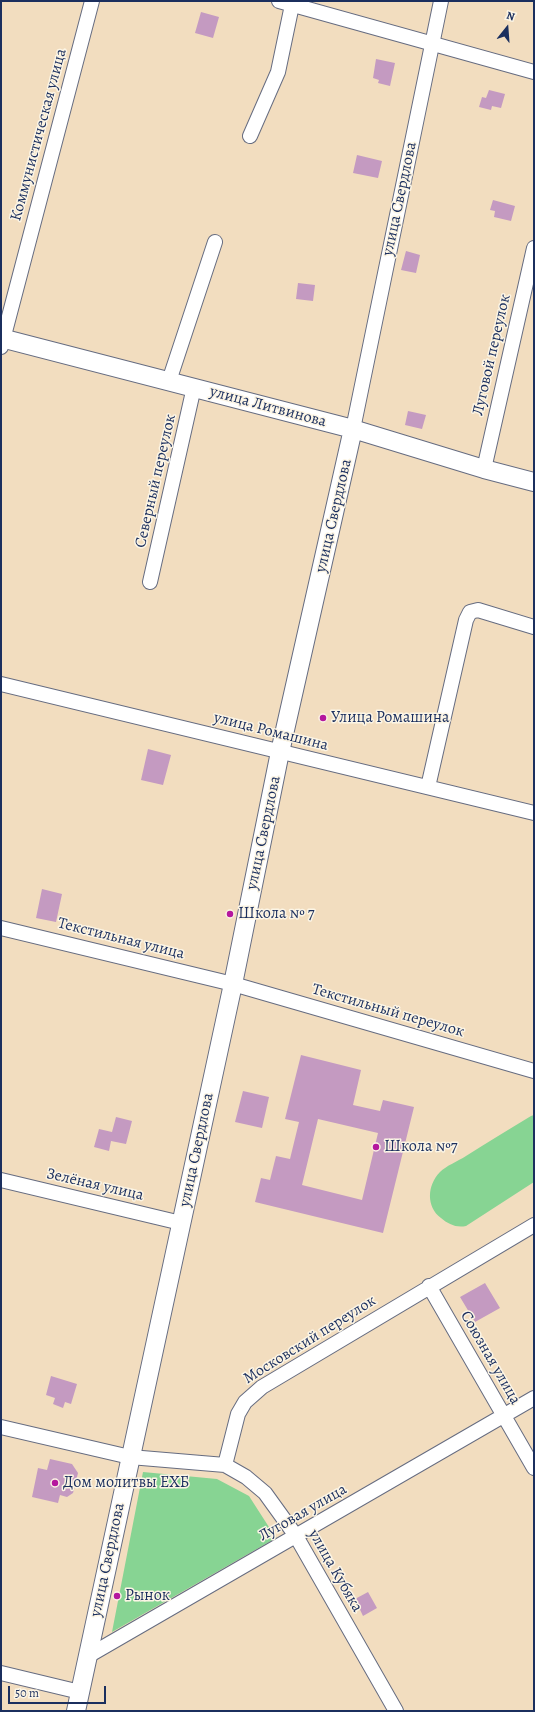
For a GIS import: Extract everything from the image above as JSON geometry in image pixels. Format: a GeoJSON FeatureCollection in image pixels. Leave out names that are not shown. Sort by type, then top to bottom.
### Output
{"type":"FeatureCollection","features":[{"type":"Feature","properties":{"kind":"main road","name":"улица Литвинова"},"geometry":{"type":"LineString","coordinates":[[2,341],[194,387],[353,429],[484,469],[534,482]]}},
{"type":"Feature","properties":{"kind":"main road","name":"улица Свердлова"},"geometry":{"type":"LineString","coordinates":[[76,1711],[233,984],[280,752],[353,429]]}},
{"type":"Feature","properties":{"kind":"street","name":"Коммунистическая улица"},"geometry":{"type":"LineString","coordinates":[[2,341],[92,1]]}},
{"type":"Feature","properties":{"kind":"street","name":"улица Свердлова"},"geometry":{"type":"LineString","coordinates":[[353,429],[441,1]]}},
{"type":"Feature","properties":{"kind":"street"},"geometry":{"type":"LineString","coordinates":[[250,136],[278,72],[286,3],[534,72]]}},
{"type":"Feature","properties":{"kind":"street"},"geometry":{"type":"LineString","coordinates":[[169,381],[215,242]]}},
{"type":"Feature","properties":{"kind":"street","name":"Луговой переулок"},"geometry":{"type":"LineString","coordinates":[[484,469],[534,248]]}},
{"type":"Feature","properties":{"kind":"street","name":"Северный переулок"},"geometry":{"type":"LineString","coordinates":[[150,582],[194,387]]}},
{"type":"Feature","properties":{"kind":"street"},"geometry":{"type":"LineString","coordinates":[[428,787],[466,620],[470,612],[478,610],[534,627]]}},
{"type":"Feature","properties":{"kind":"street","name":"улица Ромашина"},"geometry":{"type":"LineString","coordinates":[[1,684],[534,813]]}},
{"type":"Feature","properties":{"kind":"street","name":"Текстильная улица"},"geometry":{"type":"LineString","coordinates":[[1,928],[233,984]]}},
{"type":"Feature","properties":{"kind":"street","name":"Текстильный переулок"},"geometry":{"type":"LineString","coordinates":[[233,984],[534,1071]]}},
{"type":"Feature","properties":{"kind":"street","name":"Зелёная улица"},"geometry":{"type":"LineString","coordinates":[[1,1180],[181,1223]]}},
{"type":"Feature","properties":{"kind":"street","name":"Московский переулок"},"geometry":{"type":"LineString","coordinates":[[225,1465],[238,1414],[245,1402],[262,1387],[429,1286],[534,1225]]}},
{"type":"Feature","properties":{"kind":"street","name":"Союзная улица"},"geometry":{"type":"LineString","coordinates":[[429,1286],[534,1468]]}},
{"type":"Feature","properties":{"kind":"street","name":"Луговая улица"},"geometry":{"type":"LineString","coordinates":[[88,1656],[534,1398]]}},
{"type":"Feature","properties":{"kind":"street"},"geometry":{"type":"LineString","coordinates":[[1,1427],[130,1457],[225,1465]]}},
{"type":"Feature","properties":{"kind":"street","name":"улица Кубяка"},"geometry":{"type":"LineString","coordinates":[[225,1465],[246,1476],[265,1493],[296,1536],[396,1711]]}},
{"type":"Feature","properties":{"kind":"street"},"geometry":{"type":"LineString","coordinates":[[1,1673],[80,1692]]}},
{"type":"Feature","properties":{"kind":"green space"},"geometry":{"type":"Polygon","coordinates":[[[534,1115],[534,1182],[466,1226],[449,1224],[436,1213],[430,1196],[433,1183],[440,1172],[534,1115]]]}},
{"type":"Feature","properties":{"kind":"green space"},"geometry":{"type":"Polygon","coordinates":[[[143,1472],[217,1479],[249,1496],[276,1538],[112,1632],[143,1472]]]}},
{"type":"Feature","properties":{"kind":"building"},"geometry":{"type":"Polygon","coordinates":[[[201,12],[219,17],[213,38],[195,33],[201,12]]]}},
{"type":"Feature","properties":{"kind":"building"},"geometry":{"type":"Polygon","coordinates":[[[376,59],[395,63],[390,86],[378,83],[379,80],[373,78],[376,59]]]}},
{"type":"Feature","properties":{"kind":"building"},"geometry":{"type":"Polygon","coordinates":[[[489,90],[505,94],[501,108],[492,106],[491,110],[479,107],[482,97],[486,98],[489,90]]]}},
{"type":"Feature","properties":{"kind":"building"},"geometry":{"type":"Polygon","coordinates":[[[357,155],[382,161],[378,178],[353,173],[357,155]]]}},
{"type":"Feature","properties":{"kind":"building"},"geometry":{"type":"Polygon","coordinates":[[[493,200],[515,206],[511,221],[494,217],[495,211],[490,210],[493,200]]]}},
{"type":"Feature","properties":{"kind":"building"},"geometry":{"type":"Polygon","coordinates":[[[406,251],[420,255],[416,273],[401,270],[406,251]]]}},
{"type":"Feature","properties":{"kind":"building"},"geometry":{"type":"Polygon","coordinates":[[[298,283],[315,285],[313,301],[296,299],[298,283]]]}},
{"type":"Feature","properties":{"kind":"building"},"geometry":{"type":"Polygon","coordinates":[[[408,411],[426,415],[422,429],[405,425],[408,411]]]}},
{"type":"Feature","properties":{"kind":"building"},"geometry":{"type":"Polygon","coordinates":[[[148,749],[171,755],[163,785],[141,780],[148,749]]]}},
{"type":"Feature","properties":{"kind":"building"},"geometry":{"type":"Polygon","coordinates":[[[42,889],[62,894],[56,922],[36,918],[42,889]]]}},
{"type":"Feature","properties":{"kind":"building"},"geometry":{"type":"Polygon","coordinates":[[[301,1055],[361,1070],[353,1105],[380,1111],[383,1100],[414,1107],[383,1233],[255,1202],[261,1178],[270,1180],[276,1156],[290,1159],[299,1122],[285,1119],[301,1055]],[[318,1119],[302,1185],[362,1200],[378,1133],[318,1119]]]}},
{"type":"Feature","properties":{"kind":"building"},"geometry":{"type":"Polygon","coordinates":[[[243,1091],[269,1097],[262,1128],[235,1122],[243,1091]]]}},
{"type":"Feature","properties":{"kind":"building"},"geometry":{"type":"Polygon","coordinates":[[[116,1117],[132,1121],[126,1144],[111,1141],[109,1151],[94,1147],[99,1129],[112,1132],[116,1117]]]}},
{"type":"Feature","properties":{"kind":"building"},"geometry":{"type":"Polygon","coordinates":[[[485,1283],[500,1308],[475,1322],[460,1297],[485,1283]]]}},
{"type":"Feature","properties":{"kind":"building"},"geometry":{"type":"Polygon","coordinates":[[[51,1376],[77,1384],[71,1404],[65,1402],[63,1408],[53,1404],[55,1398],[46,1395],[51,1376]]]}},
{"type":"Feature","properties":{"kind":"building","name":"Дом молитвы ЕХБ"},"geometry":{"type":"Polygon","coordinates":[[[50,1459],[72,1464],[78,1473],[73,1493],[67,1497],[60,1495],[58,1503],[32,1497],[38,1468],[47,1470],[50,1459]]]}},
{"type":"Feature","properties":{"kind":"building"},"geometry":{"type":"Polygon","coordinates":[[[368,1592],[377,1608],[363,1616],[355,1599],[368,1592]]]}},
{"type":"Feature","properties":{"kind":"place","name":"Улица Ромашина"},"geometry":{"type":"Point","coordinates":[323,718]}},
{"type":"Feature","properties":{"kind":"place","name":"Школа № 7"},"geometry":{"type":"Point","coordinates":[230,914]}},
{"type":"Feature","properties":{"kind":"place","name":"Школа №7"},"geometry":{"type":"Point","coordinates":[376,1147]}},
{"type":"Feature","properties":{"kind":"place","name":"Дом молитвы ЕХБ"},"geometry":{"type":"Point","coordinates":[55,1483]}},
{"type":"Feature","properties":{"kind":"place","name":"Рынок"},"geometry":{"type":"Point","coordinates":[117,1596]}}]}
